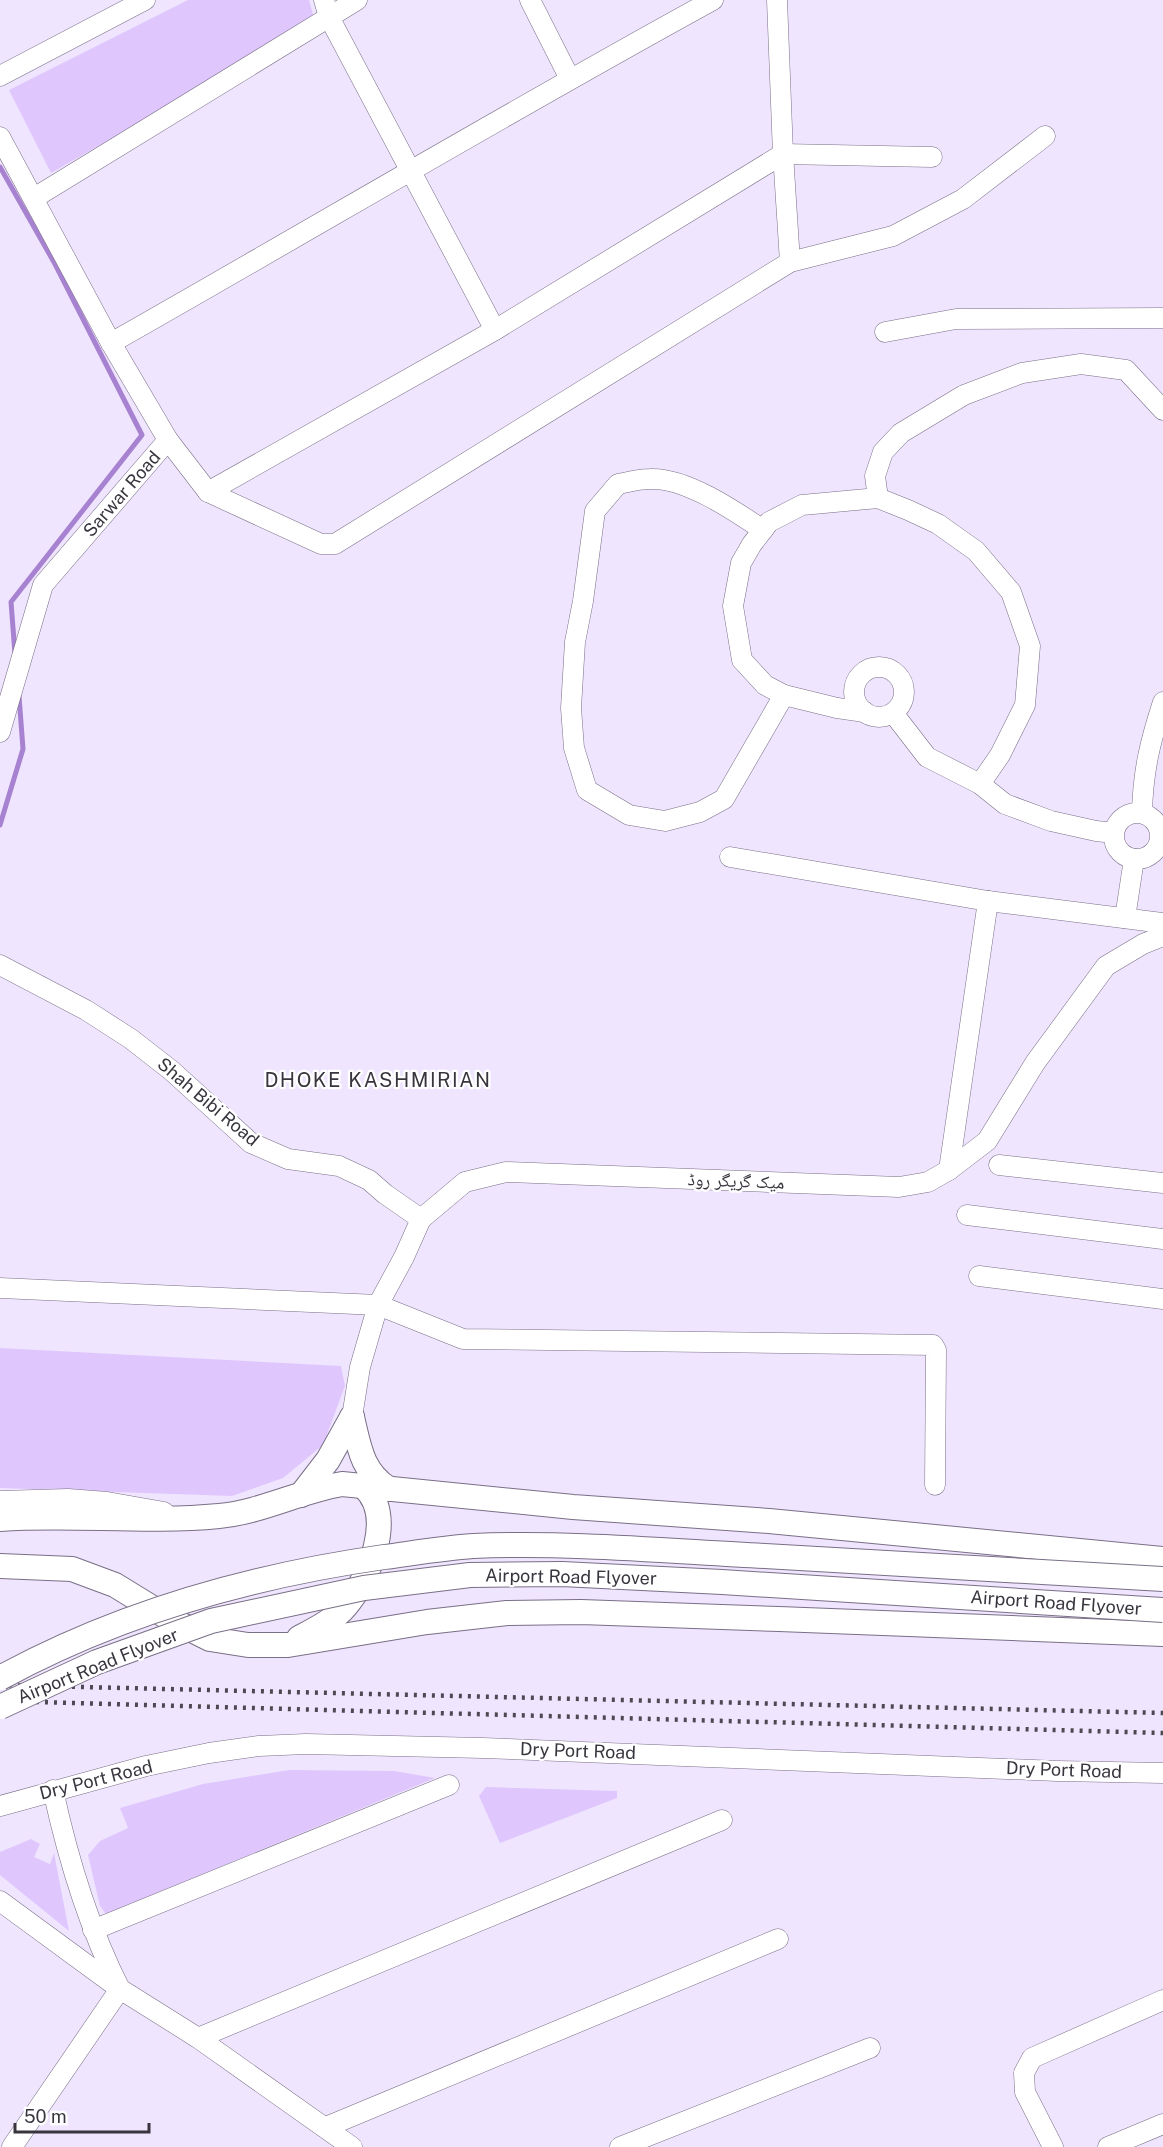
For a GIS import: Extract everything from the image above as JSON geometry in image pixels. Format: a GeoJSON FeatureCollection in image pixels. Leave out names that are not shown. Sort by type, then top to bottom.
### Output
{"type":"FeatureCollection","features":[{"type":"Feature","properties":{"kind":"main road","name":"میک گریگر روڈ"},"geometry":{"type":"LineString","coordinates":[[352,1417],[358,1443],[371,1474],[390,1490]]}},
{"type":"Feature","properties":{"kind":"main road","name":"میک گریگر روڈ"},"geometry":{"type":"LineString","coordinates":[[301,1495],[328,1460],[352,1417]]}},
{"type":"Feature","properties":{"kind":"main road"},"geometry":{"type":"LineString","coordinates":[[0,1519],[221,1516],[260,1509],[342,1484],[1163,1558]]}},
{"type":"Feature","properties":{"kind":"main road"},"geometry":{"type":"LineString","coordinates":[[288,1645],[345,1607],[362,1580],[376,1548],[380,1530],[378,1510],[369,1491],[363,1486]]}},
{"type":"Feature","properties":{"kind":"main road","name":"Airport Road Flyover"},"geometry":{"type":"LineString","coordinates":[[0,1677],[108,1628],[158,1609],[215,1592],[264,1579],[357,1561],[471,1546],[572,1545],[1163,1579]]}},
{"type":"Feature","properties":{"kind":"main road"},"geometry":{"type":"LineString","coordinates":[[0,1566],[72,1569],[115,1585],[171,1620],[210,1639],[248,1645],[288,1645],[427,1622],[507,1613],[581,1612],[1163,1634]]}},
{"type":"Feature","properties":{"kind":"main road","name":"Airport Road Flyover"},"geometry":{"type":"LineString","coordinates":[[0,1707],[97,1662],[211,1621],[364,1588],[470,1575],[562,1574],[687,1580],[1163,1610]]}},
{"type":"Feature","properties":{"kind":"street"},"geometry":{"type":"LineString","coordinates":[[0,76],[145,0]]}},
{"type":"Feature","properties":{"kind":"street"},"geometry":{"type":"LineString","coordinates":[[34,198],[326,8],[357,0]]}},
{"type":"Feature","properties":{"kind":"street"},"geometry":{"type":"LineString","coordinates":[[530,0],[570,79]]}},
{"type":"Feature","properties":{"kind":"street"},"geometry":{"type":"LineString","coordinates":[[111,343],[412,172],[570,79],[713,0]]}},
{"type":"Feature","properties":{"kind":"street"},"geometry":{"type":"LineString","coordinates":[[777,0],[790,262]]}},
{"type":"Feature","properties":{"kind":"street"},"geometry":{"type":"LineString","coordinates":[[326,8],[495,330]]}},
{"type":"Feature","properties":{"kind":"street"},"geometry":{"type":"LineString","coordinates":[[168,440],[208,492],[321,544],[334,544],[790,262],[893,236],[963,199],[1045,136]]}},
{"type":"Feature","properties":{"kind":"street","name":"Sarwar Road"},"geometry":{"type":"LineString","coordinates":[[0,137],[111,343],[168,440],[43,585],[0,732]]}},
{"type":"Feature","properties":{"kind":"street"},"geometry":{"type":"LineString","coordinates":[[208,492],[495,330],[783,154],[932,157]]}},
{"type":"Feature","properties":{"kind":"street"},"geometry":{"type":"LineString","coordinates":[[885,332],[956,319],[1163,318]]}},
{"type":"Feature","properties":{"kind":"street"},"geometry":{"type":"LineString","coordinates":[[878,498],[874,476],[883,452],[901,433],[964,395],[1022,373],[1081,363],[1126,370],[1163,410]]}},
{"type":"Feature","properties":{"kind":"street"},"geometry":{"type":"LineString","coordinates":[[763,530],[735,510],[689,487],[652,478],[618,484],[595,511],[584,601],[575,642],[571,708],[574,748],[587,790],[629,815],[665,821],[700,812],[724,799],[784,695]]}},
{"type":"Feature","properties":{"kind":"street"},"geometry":{"type":"LineString","coordinates":[[864,712],[855,698],[856,682],[867,670],[876,667],[892,670],[903,683],[903,700],[893,713],[878,717],[784,695],[765,685],[742,660],[733,606],[741,563],[769,522],[802,506],[878,498],[938,524],[976,551],[1011,592],[1030,646],[1025,705],[1000,755],[980,784]]}},
{"type":"Feature","properties":{"kind":"street"},"geometry":{"type":"LineString","coordinates":[[1142,813],[1143,778],[1149,743],[1163,702]]}},
{"type":"Feature","properties":{"kind":"street"},"geometry":{"type":"LineString","coordinates":[[893,713],[927,757],[980,784],[1005,804],[1051,821],[1096,831],[1114,832]]}},
{"type":"Feature","properties":{"kind":"street"},"geometry":{"type":"LineString","coordinates":[[1134,813],[1142,813],[1156,822],[1161,845],[1148,857],[1134,859],[1127,857],[1116,847],[1114,832],[1121,819],[1134,813]]}},
{"type":"Feature","properties":{"kind":"street"},"geometry":{"type":"LineString","coordinates":[[730,857],[988,901],[1163,923]]}},
{"type":"Feature","properties":{"kind":"street"},"geometry":{"type":"LineString","coordinates":[[1125,918],[1134,859]]}},
{"type":"Feature","properties":{"kind":"street"},"geometry":{"type":"LineString","coordinates":[[949,1170],[988,901]]}},
{"type":"Feature","properties":{"kind":"street","name":"میک گریگر روڈ"},"geometry":{"type":"LineString","coordinates":[[352,1417],[360,1366],[378,1305],[422,1219],[465,1182],[506,1172],[899,1187],[928,1182],[949,1170],[987,1141],[1035,1063],[1106,966],[1143,944],[1163,936]]}},
{"type":"Feature","properties":{"kind":"street","name":"Shah Bibi Road"},"geometry":{"type":"LineString","coordinates":[[0,965],[86,1010],[131,1039],[172,1071],[251,1143],[288,1159],[339,1166],[369,1179],[385,1194],[422,1219]]}},
{"type":"Feature","properties":{"kind":"street"},"geometry":{"type":"LineString","coordinates":[[999,1165],[1163,1183]]}},
{"type":"Feature","properties":{"kind":"street"},"geometry":{"type":"LineString","coordinates":[[967,1215],[1163,1239]]}},
{"type":"Feature","properties":{"kind":"street"},"geometry":{"type":"LineString","coordinates":[[980,1276],[1163,1299]]}},
{"type":"Feature","properties":{"kind":"street"},"geometry":{"type":"LineString","coordinates":[[0,1288],[378,1305],[463,1339],[933,1345],[936,1350],[935,1485]]}},
{"type":"Feature","properties":{"kind":"street"},"geometry":{"type":"LineString","coordinates":[[0,1501],[68,1499],[107,1502],[194,1518]]}},
{"type":"Feature","properties":{"kind":"street","name":"Dry Port Road"},"geometry":{"type":"LineString","coordinates":[[0,1806],[146,1766],[209,1753],[259,1746],[306,1744],[483,1748],[1057,1771],[1163,1773]]}},
{"type":"Feature","properties":{"kind":"street"},"geometry":{"type":"LineString","coordinates":[[93,1930],[449,1785]]}},
{"type":"Feature","properties":{"kind":"street"},"geometry":{"type":"LineString","coordinates":[[53,1790],[65,1845],[93,1930],[120,1989]]}},
{"type":"Feature","properties":{"kind":"street"},"geometry":{"type":"LineString","coordinates":[[198,2038],[722,1820]]}},
{"type":"Feature","properties":{"kind":"street"},"geometry":{"type":"LineString","coordinates":[[0,1901],[120,1989],[198,2038],[352,2147]]}},
{"type":"Feature","properties":{"kind":"street"},"geometry":{"type":"LineString","coordinates":[[326,2127],[778,1939]]}},
{"type":"Feature","properties":{"kind":"street"},"geometry":{"type":"LineString","coordinates":[[12,2147],[120,1989]]}},
{"type":"Feature","properties":{"kind":"street"},"geometry":{"type":"LineString","coordinates":[[1053,2147],[1025,2092],[1024,2073],[1032,2058],[1163,2000]]}},
{"type":"Feature","properties":{"kind":"street"},"geometry":{"type":"LineString","coordinates":[[620,2147],[870,2048]]}},
{"type":"Feature","properties":{"kind":"street"},"geometry":{"type":"LineString","coordinates":[[1108,2147],[1163,2124]]}},
{"type":"Feature","properties":{"kind":"shaded area"},"geometry":{"type":"Polygon","coordinates":[[[188,0],[309,0],[315,22],[51,173],[9,90],[188,0]]]}},
{"type":"Feature","properties":{"kind":"shaded area"},"geometry":{"type":"Polygon","coordinates":[[[0,1348],[341,1366],[345,1386],[323,1445],[283,1478],[232,1496],[0,1488],[0,1348]]]}},
{"type":"Feature","properties":{"kind":"shaded area"},"geometry":{"type":"Polygon","coordinates":[[[289,1770],[394,1771],[435,1778],[106,1914],[100,1906],[88,1855],[100,1841],[128,1828],[120,1808],[203,1784],[289,1770]]]}},
{"type":"Feature","properties":{"kind":"shaded area"},"geometry":{"type":"Polygon","coordinates":[[[486,1787],[617,1791],[617,1798],[500,1843],[479,1796],[486,1787]]]}},
{"type":"Feature","properties":{"kind":"shaded area"},"geometry":{"type":"Polygon","coordinates":[[[31,1839],[40,1844],[34,1857],[50,1864],[54,1853],[69,1931],[0,1875],[0,1852],[31,1839]]]}},
{"type":"Feature","properties":{"kind":"waterway"},"geometry":{"type":"LineString","coordinates":[[0,167],[55,264],[142,435],[11,602],[15,654]]}},
{"type":"Feature","properties":{"kind":"waterway"},"geometry":{"type":"LineString","coordinates":[[0,825],[23,749],[19,696]]}},
{"type":"Feature","properties":{"kind":"railway"},"geometry":{"type":"LineString","coordinates":[[0,1685],[1163,1713]]}},
{"type":"Feature","properties":{"kind":"railway"},"geometry":{"type":"LineString","coordinates":[[0,1701],[1163,1733]]}},
{"type":"Feature","properties":{"kind":"district","name":"DHOKE KASHMIRIAN"},"geometry":{"type":"Point","coordinates":[378,1080]}}]}
